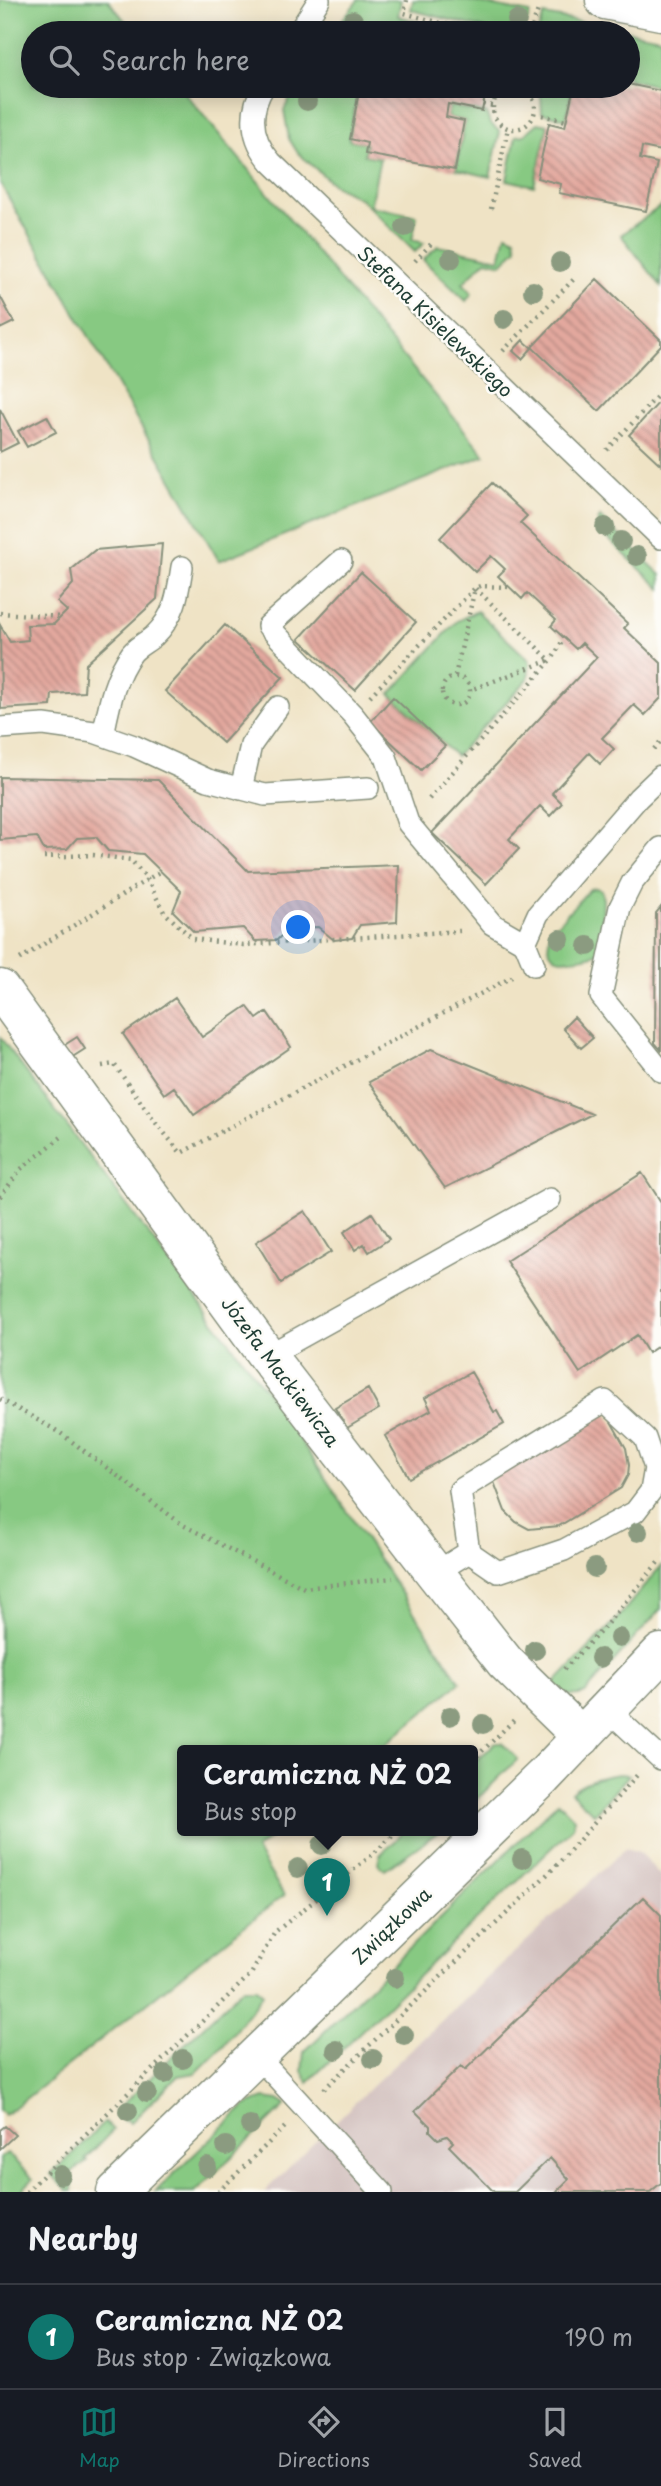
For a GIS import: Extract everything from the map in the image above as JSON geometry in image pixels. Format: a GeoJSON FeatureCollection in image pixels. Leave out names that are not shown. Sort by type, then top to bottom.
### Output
{"type":"FeatureCollection","features":[{"type":"Feature","properties":{"kind":"street"},"geometry":{"type":"LineString","coordinates":[[605,0],[661,11]]}},
{"type":"Feature","properties":{"kind":"street","name":"Józefa Mackiewicza"},"geometry":{"type":"LineString","coordinates":[[6,976],[94,1116],[267,1356],[505,1662],[538,1695],[595,1724]]}},
{"type":"Feature","properties":{"kind":"street","name":"Związkowa"},"geometry":{"type":"LineString","coordinates":[[117,2192],[595,1724],[660,1655]]}},
{"type":"Feature","properties":{"kind":"lane"},"geometry":{"type":"LineString","coordinates":[[306,21],[320,0]]}},
{"type":"Feature","properties":{"kind":"lane","name":"Stefana Kisielewskiego"},"geometry":{"type":"LineString","coordinates":[[259,98],[253,119],[258,143],[271,162],[661,538]]}},
{"type":"Feature","properties":{"kind":"lane"},"geometry":{"type":"LineString","coordinates":[[341,561],[268,626],[353,715],[386,757],[408,823],[492,924],[525,943],[534,965]]}},
{"type":"Feature","properties":{"kind":"lane"},"geometry":{"type":"LineString","coordinates":[[103,735],[111,695],[120,673],[134,651],[154,636],[170,617],[178,599],[182,567]]}},
{"type":"Feature","properties":{"kind":"lane"},"geometry":{"type":"LineString","coordinates":[[241,789],[251,745],[278,706]]}},
{"type":"Feature","properties":{"kind":"lane"},"geometry":{"type":"LineString","coordinates":[[0,728],[44,725],[103,735],[134,746],[208,780],[265,795],[368,788]]}},
{"type":"Feature","properties":{"kind":"lane"},"geometry":{"type":"LineString","coordinates":[[525,943],[538,914],[638,798],[661,776]]}},
{"type":"Feature","properties":{"kind":"lane"},"geometry":{"type":"LineString","coordinates":[[661,848],[632,883],[620,907],[601,996],[661,1071]]}},
{"type":"Feature","properties":{"kind":"lane"},"geometry":{"type":"LineString","coordinates":[[267,1356],[550,1199]]}},
{"type":"Feature","properties":{"kind":"lane"},"geometry":{"type":"LineString","coordinates":[[605,1401],[645,1438],[655,1468],[651,1491],[635,1512],[564,1550],[498,1572],[469,1552],[460,1490],[605,1401]]}},
{"type":"Feature","properties":{"kind":"lane"},"geometry":{"type":"LineString","coordinates":[[435,1573],[469,1552]]}},
{"type":"Feature","properties":{"kind":"lane"},"geometry":{"type":"LineString","coordinates":[[595,1724],[659,1757]]}},
{"type":"Feature","properties":{"kind":"lane"},"geometry":{"type":"LineString","coordinates":[[257,2056],[382,2192]]}},
{"type":"Feature","properties":{"kind":"path"},"geometry":{"type":"LineString","coordinates":[[407,0],[404,13],[434,21]]}},
{"type":"Feature","properties":{"kind":"path"},"geometry":{"type":"LineString","coordinates":[[534,21],[539,7]]}},
{"type":"Feature","properties":{"kind":"path"},"geometry":{"type":"LineString","coordinates":[[497,98],[493,106],[495,118],[513,129],[527,125],[535,114],[533,98]]}},
{"type":"Feature","properties":{"kind":"path"},"geometry":{"type":"LineString","coordinates":[[483,104],[493,106]]}},
{"type":"Feature","properties":{"kind":"path"},"geometry":{"type":"LineString","coordinates":[[542,116],[566,121]]}},
{"type":"Feature","properties":{"kind":"path"},"geometry":{"type":"LineString","coordinates":[[491,209],[508,128]]}},
{"type":"Feature","properties":{"kind":"path"},"geometry":{"type":"LineString","coordinates":[[415,261],[431,244]]}},
{"type":"Feature","properties":{"kind":"path"},"geometry":{"type":"LineString","coordinates":[[501,353],[576,277]]}},
{"type":"Feature","properties":{"kind":"path"},"geometry":{"type":"LineString","coordinates":[[604,454],[661,392]]}},
{"type":"Feature","properties":{"kind":"path"},"geometry":{"type":"LineString","coordinates":[[353,715],[475,588],[510,587]]}},
{"type":"Feature","properties":{"kind":"path"},"geometry":{"type":"LineString","coordinates":[[475,588],[550,660]]}},
{"type":"Feature","properties":{"kind":"path"},"geometry":{"type":"LineString","coordinates":[[455,676],[475,588]]}},
{"type":"Feature","properties":{"kind":"path"},"geometry":{"type":"LineString","coordinates":[[0,612],[61,617]]}},
{"type":"Feature","properties":{"kind":"path"},"geometry":{"type":"LineString","coordinates":[[408,823],[550,660],[564,638]]}},
{"type":"Feature","properties":{"kind":"path"},"geometry":{"type":"LineString","coordinates":[[470,690],[466,680],[455,676],[445,681],[442,688],[446,701],[457,705],[464,703],[470,690],[550,660]]}},
{"type":"Feature","properties":{"kind":"path"},"geometry":{"type":"LineString","coordinates":[[44,857],[93,855],[131,860],[147,879],[164,912],[193,939],[205,941],[243,945],[475,930],[492,924]]}},
{"type":"Feature","properties":{"kind":"path"},"geometry":{"type":"LineString","coordinates":[[6,976],[161,871]]}},
{"type":"Feature","properties":{"kind":"path"},"geometry":{"type":"LineString","coordinates":[[92,1067],[114,1064],[155,1122],[181,1153],[534,965]]}},
{"type":"Feature","properties":{"kind":"path"},"geometry":{"type":"LineString","coordinates":[[0,1197],[21,1169],[53,1141],[94,1116]]}},
{"type":"Feature","properties":{"kind":"path"},"geometry":{"type":"LineString","coordinates":[[0,1399],[59,1432],[183,1525],[304,1588],[435,1573]]}},
{"type":"Feature","properties":{"kind":"path"},"geometry":{"type":"LineString","coordinates":[[478,1755],[601,1631],[661,1559]]}},
{"type":"Feature","properties":{"kind":"path"},"geometry":{"type":"LineString","coordinates":[[218,2192],[556,1866],[659,1757]]}},
{"type":"Feature","properties":{"kind":"path"},"geometry":{"type":"LineString","coordinates":[[26,2192],[251,1974],[275,1932],[372,1855],[392,1836]]}},
{"type":"Feature","properties":{"kind":"shaded area"},"geometry":{"type":"Polygon","coordinates":[[[626,1848],[639,1852],[661,1876],[661,2192],[264,2192],[373,2085],[626,1848]]]}},
{"type":"Feature","properties":{"kind":"green space"},"geometry":{"type":"Polygon","coordinates":[[[0,0],[108,0],[125,21],[21,21],[21,98],[189,98],[485,455],[219,561],[0,183],[0,0]]]}},
{"type":"Feature","properties":{"kind":"green space"},"geometry":{"type":"Polygon","coordinates":[[[358,0],[401,0],[398,16],[416,21],[341,21],[358,0]]]}},
{"type":"Feature","properties":{"kind":"green space"},"geometry":{"type":"Polygon","coordinates":[[[413,0],[462,0],[530,13],[527,21],[455,21],[411,10],[413,0]]]}},
{"type":"Feature","properties":{"kind":"green space"},"geometry":{"type":"Polygon","coordinates":[[[544,15],[576,21],[542,21],[544,15]]]}},
{"type":"Feature","properties":{"kind":"green space"},"geometry":{"type":"Polygon","coordinates":[[[640,33],[661,37],[661,87],[640,82],[640,33]]]}},
{"type":"Feature","properties":{"kind":"green space"},"geometry":{"type":"Polygon","coordinates":[[[290,98],[357,98],[349,140],[366,143],[364,155],[380,158],[370,206],[417,216],[412,240],[424,243],[415,252],[361,199],[334,185],[298,153],[289,139],[284,110],[290,98]]]}},
{"type":"Feature","properties":{"kind":"green space"},"geometry":{"type":"Polygon","coordinates":[[[541,98],[570,98],[566,119],[542,113],[541,98]]]}},
{"type":"Feature","properties":{"kind":"green space"},"geometry":{"type":"Polygon","coordinates":[[[450,106],[486,113],[490,123],[500,132],[490,177],[456,169],[465,121],[447,117],[450,106]]]}},
{"type":"Feature","properties":{"kind":"green space"},"geometry":{"type":"Polygon","coordinates":[[[538,123],[548,125],[534,186],[507,180],[516,136],[524,135],[538,123]]]}},
{"type":"Feature","properties":{"kind":"green space"},"geometry":{"type":"Polygon","coordinates":[[[661,206],[661,286],[621,235],[661,206]]]}},
{"type":"Feature","properties":{"kind":"green space"},"geometry":{"type":"Polygon","coordinates":[[[506,234],[515,238],[517,248],[502,264],[486,260],[463,283],[472,293],[466,301],[423,260],[438,246],[500,259],[506,234]]]}},
{"type":"Feature","properties":{"kind":"green space"},"geometry":{"type":"Polygon","coordinates":[[[600,517],[661,575],[661,589],[599,530],[600,517]]]}},
{"type":"Feature","properties":{"kind":"green space"},"geometry":{"type":"Polygon","coordinates":[[[477,611],[530,661],[528,679],[456,756],[390,694],[457,621],[477,611]]]}},
{"type":"Feature","properties":{"kind":"green space"},"geometry":{"type":"Polygon","coordinates":[[[590,889],[601,890],[603,900],[601,951],[579,958],[555,957],[548,947],[550,932],[590,889]]]}},
{"type":"Feature","properties":{"kind":"green space"},"geometry":{"type":"Polygon","coordinates":[[[0,1037],[277,1405],[460,1682],[384,1745],[177,1745],[177,1836],[273,1836],[256,1850],[284,1895],[5,2115],[0,2110],[0,1037]]]}},
{"type":"Feature","properties":{"kind":"green space"},"geometry":{"type":"Polygon","coordinates":[[[661,1566],[661,1609],[585,1693],[567,1695],[552,1686],[617,1619],[661,1566]]]}},
{"type":"Feature","properties":{"kind":"green space"},"geometry":{"type":"Polygon","coordinates":[[[495,1743],[502,1743],[518,1759],[478,1798],[478,1759],[495,1743]]]}},
{"type":"Feature","properties":{"kind":"green space"},"geometry":{"type":"Polygon","coordinates":[[[629,1775],[594,1814],[571,1792],[600,1777],[629,1775]]]}},
{"type":"Feature","properties":{"kind":"green space"},"geometry":{"type":"Polygon","coordinates":[[[558,1802],[574,1818],[573,1827],[308,2082],[302,2071],[304,2052],[558,1802]]]}},
{"type":"Feature","properties":{"kind":"green space"},"geometry":{"type":"Polygon","coordinates":[[[399,1836],[433,1836],[385,1870],[378,1863],[380,1855],[399,1836]]]}},
{"type":"Feature","properties":{"kind":"green space"},"geometry":{"type":"Polygon","coordinates":[[[243,1988],[256,1988],[263,1994],[223,2046],[196,2073],[178,2076],[130,2123],[126,2119],[124,2121],[115,2112],[243,1988]]]}},
{"type":"Feature","properties":{"kind":"green space"},"geometry":{"type":"Polygon","coordinates":[[[264,2098],[278,2100],[286,2105],[195,2192],[155,2192],[246,2105],[264,2098]]]}},
{"type":"Feature","properties":{"kind":"green space"},"geometry":{"type":"Polygon","coordinates":[[[105,2122],[113,2130],[85,2159],[87,2161],[69,2174],[73,2179],[72,2191],[68,2191],[51,2174],[105,2122]]]}},
{"type":"Feature","properties":{"kind":"green space"},"geometry":{"type":"Polygon","coordinates":[[[7,2153],[33,2179],[20,2192],[0,2192],[0,2158],[7,2153]]]}},
{"type":"Feature","properties":{"kind":"building"},"geometry":{"type":"Polygon","coordinates":[[[640,87],[661,91],[661,151],[642,147],[640,159],[657,163],[646,211],[559,193],[561,184],[537,178],[549,123],[565,127],[571,98],[640,98],[640,87]]]}},
{"type":"Feature","properties":{"kind":"building"},"geometry":{"type":"Polygon","coordinates":[[[358,98],[485,98],[482,111],[448,104],[446,117],[464,121],[455,170],[365,154],[367,143],[350,139],[358,98]]]}},
{"type":"Feature","properties":{"kind":"building"},"geometry":{"type":"Polygon","coordinates":[[[597,279],[661,340],[661,345],[599,411],[532,347],[597,279]]]}},
{"type":"Feature","properties":{"kind":"building"},"geometry":{"type":"Polygon","coordinates":[[[0,296],[14,322],[0,329],[0,296]]]}},
{"type":"Feature","properties":{"kind":"building"},"geometry":{"type":"Polygon","coordinates":[[[523,340],[532,348],[522,359],[513,351],[523,340]]]}},
{"type":"Feature","properties":{"kind":"building"},"geometry":{"type":"Polygon","coordinates":[[[661,400],[661,465],[629,435],[661,400]]]}},
{"type":"Feature","properties":{"kind":"building"},"geometry":{"type":"Polygon","coordinates":[[[0,409],[18,443],[0,452],[0,409]]]}},
{"type":"Feature","properties":{"kind":"building"},"geometry":{"type":"Polygon","coordinates":[[[47,416],[56,432],[27,447],[18,431],[47,416]]]}},
{"type":"Feature","properties":{"kind":"building"},"geometry":{"type":"Polygon","coordinates":[[[492,483],[527,516],[520,523],[628,624],[624,628],[661,663],[661,698],[645,715],[634,705],[602,738],[614,749],[600,764],[589,753],[552,793],[562,803],[550,816],[540,806],[509,839],[519,849],[486,884],[432,833],[597,657],[582,643],[576,649],[551,626],[556,620],[527,593],[522,599],[498,576],[505,569],[491,556],[475,572],[440,538],[492,483]]]}},
{"type":"Feature","properties":{"kind":"building"},"geometry":{"type":"Polygon","coordinates":[[[162,544],[157,599],[86,664],[84,692],[52,694],[51,706],[1,709],[0,625],[10,642],[28,640],[27,625],[54,624],[67,611],[57,602],[73,584],[71,570],[95,550],[162,544]]]}},
{"type":"Feature","properties":{"kind":"building"},"geometry":{"type":"Polygon","coordinates":[[[361,572],[416,622],[355,690],[299,639],[361,572]]]}},
{"type":"Feature","properties":{"kind":"building"},"geometry":{"type":"Polygon","coordinates":[[[225,625],[283,677],[223,743],[165,691],[225,625]]]}},
{"type":"Feature","properties":{"kind":"building"},"geometry":{"type":"Polygon","coordinates":[[[393,697],[445,746],[421,770],[370,722],[393,697]]]}},
{"type":"Feature","properties":{"kind":"building"},"geometry":{"type":"Polygon","coordinates":[[[0,777],[158,780],[248,871],[399,865],[397,922],[360,925],[352,938],[334,940],[318,927],[289,928],[277,940],[255,941],[243,928],[194,932],[173,911],[181,891],[143,854],[108,851],[96,837],[77,838],[67,849],[44,850],[37,837],[0,840],[0,777]]]}},
{"type":"Feature","properties":{"kind":"building"},"geometry":{"type":"Polygon","coordinates":[[[661,907],[661,1050],[655,1043],[656,913],[661,907]]]}},
{"type":"Feature","properties":{"kind":"building"},"geometry":{"type":"Polygon","coordinates":[[[175,998],[202,1037],[247,1006],[257,1019],[267,1012],[291,1047],[194,1115],[174,1087],[164,1094],[123,1034],[175,998]]]}},
{"type":"Feature","properties":{"kind":"building"},"geometry":{"type":"Polygon","coordinates":[[[574,1017],[593,1038],[581,1048],[563,1028],[574,1017]]]}},
{"type":"Feature","properties":{"kind":"building"},"geometry":{"type":"Polygon","coordinates":[[[77,1037],[85,1049],[71,1058],[63,1046],[77,1037]]]}},
{"type":"Feature","properties":{"kind":"building"},"geometry":{"type":"Polygon","coordinates":[[[431,1049],[592,1114],[445,1188],[369,1082],[431,1049]]]}},
{"type":"Feature","properties":{"kind":"building"},"geometry":{"type":"Polygon","coordinates":[[[642,1173],[661,1202],[661,1344],[648,1353],[637,1335],[580,1373],[506,1261],[642,1173]]]}},
{"type":"Feature","properties":{"kind":"building"},"geometry":{"type":"Polygon","coordinates":[[[305,1211],[331,1252],[281,1283],[256,1242],[305,1211]]]}},
{"type":"Feature","properties":{"kind":"building"},"geometry":{"type":"Polygon","coordinates":[[[372,1213],[389,1239],[369,1252],[364,1244],[355,1250],[344,1232],[372,1213]]]}},
{"type":"Feature","properties":{"kind":"building"},"geometry":{"type":"Polygon","coordinates":[[[471,1372],[504,1424],[409,1478],[385,1436],[431,1410],[425,1398],[471,1372]]]}},
{"type":"Feature","properties":{"kind":"building"},"geometry":{"type":"Polygon","coordinates":[[[368,1389],[379,1409],[347,1428],[335,1408],[368,1389]]]}},
{"type":"Feature","properties":{"kind":"building"},"geometry":{"type":"Polygon","coordinates":[[[605,1411],[626,1448],[628,1475],[621,1488],[559,1526],[529,1529],[516,1522],[505,1511],[491,1474],[605,1411]]]}},
{"type":"Feature","properties":{"kind":"building"},"geometry":{"type":"Polygon","coordinates":[[[643,1897],[661,1915],[661,2183],[650,2192],[556,2192],[569,2179],[550,2158],[515,2192],[494,2192],[449,2146],[453,2142],[447,2136],[438,2139],[415,2111],[461,2066],[465,2070],[643,1897]]]}},
{"type":"Feature","properties":{"kind":"building"},"geometry":{"type":"Polygon","coordinates":[[[5,2126],[15,2135],[0,2149],[0,2130],[5,2126]]]}},
{"type":"Feature","properties":{"kind":"place","name":"Ceramiczna NŻ 02"},"geometry":{"type":"Point","coordinates":[327,1916]}}]}
